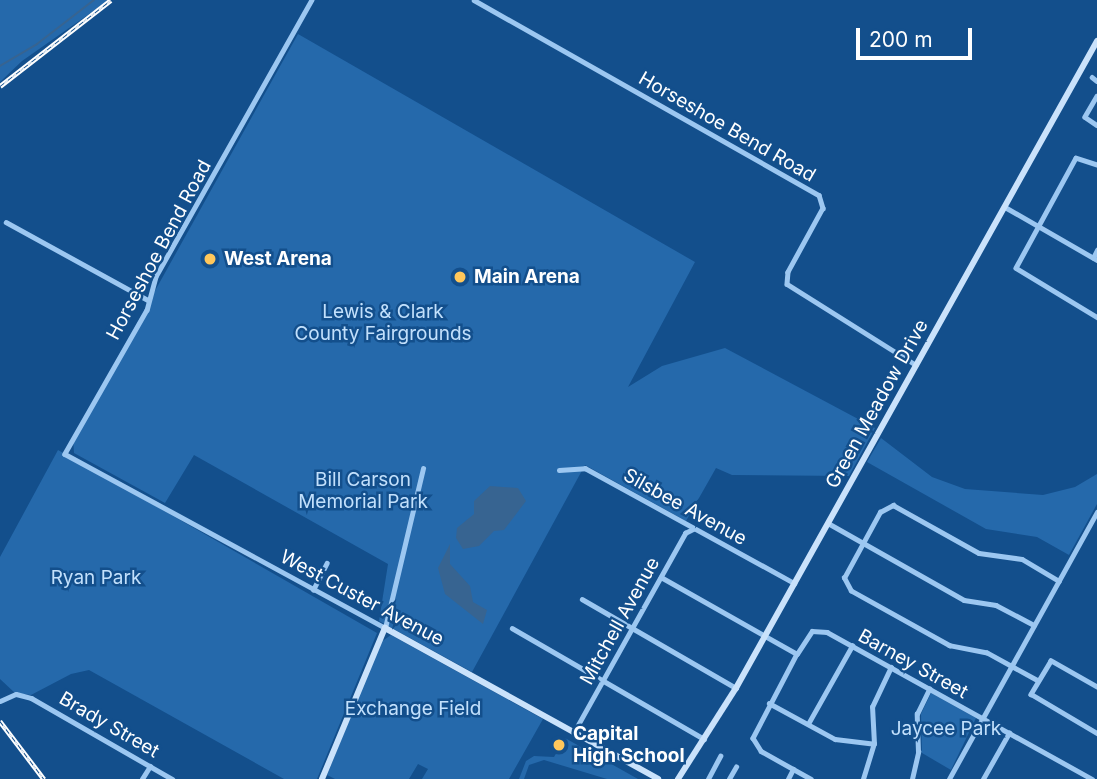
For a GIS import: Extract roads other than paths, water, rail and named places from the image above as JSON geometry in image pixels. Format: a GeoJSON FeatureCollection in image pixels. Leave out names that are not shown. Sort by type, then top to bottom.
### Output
{"type":"FeatureCollection","features":[{"type":"Feature","properties":{"kind":"main road","name":"Green Meadow Drive"},"geometry":{"type":"LineString","coordinates":[[678,779],[736,688],[1097,41]]}},
{"type":"Feature","properties":{"kind":"main road","name":"West Custer Avenue"},"geometry":{"type":"LineString","coordinates":[[386,628],[658,779]]}},
{"type":"Feature","properties":{"kind":"main road"},"geometry":{"type":"LineString","coordinates":[[322,779],[386,628]]}},
{"type":"Feature","properties":{"kind":"street","name":"Horseshoe Bend Road"},"geometry":{"type":"LineString","coordinates":[[71,439],[147,310],[156,277],[312,0]]}},
{"type":"Feature","properties":{"kind":"street","name":"Horseshoe Bend Road"},"geometry":{"type":"LineString","coordinates":[[474,0],[820,195],[823,208],[788,272],[787,284],[916,365]]}},
{"type":"Feature","properties":{"kind":"street"},"geometry":{"type":"LineString","coordinates":[[1097,96],[1085,117],[1097,125]]}},
{"type":"Feature","properties":{"kind":"street"},"geometry":{"type":"LineString","coordinates":[[1097,165],[1078,156],[1016,268],[1097,316]]}},
{"type":"Feature","properties":{"kind":"street"},"geometry":{"type":"LineString","coordinates":[[1004,207],[1095,259],[1097,250]]}},
{"type":"Feature","properties":{"kind":"street"},"geometry":{"type":"LineString","coordinates":[[6,222],[148,300]]}},
{"type":"Feature","properties":{"kind":"street","name":"West Custer Avenue"},"geometry":{"type":"LineString","coordinates":[[71,439],[65,454],[386,628]]}},
{"type":"Feature","properties":{"kind":"street"},"geometry":{"type":"LineString","coordinates":[[386,628],[423,468]]}},
{"type":"Feature","properties":{"kind":"street","name":"Silsbee Avenue"},"geometry":{"type":"LineString","coordinates":[[559,470],[584,468],[794,583]]}},
{"type":"Feature","properties":{"kind":"street"},"geometry":{"type":"LineString","coordinates":[[1038,681],[981,651],[950,646],[851,591],[844,578],[880,512],[892,506],[979,553],[1022,559],[1059,581]]}},
{"type":"Feature","properties":{"kind":"street"},"geometry":{"type":"LineString","coordinates":[[949,779],[1097,512]]}},
{"type":"Feature","properties":{"kind":"street"},"geometry":{"type":"LineString","coordinates":[[828,523],[964,600],[996,605],[1034,625]]}},
{"type":"Feature","properties":{"kind":"street","name":"Mitchell Avenue"},"geometry":{"type":"LineString","coordinates":[[574,732],[685,533],[694,528]]}},
{"type":"Feature","properties":{"kind":"street"},"geometry":{"type":"LineString","coordinates":[[313,590],[327,563]]}},
{"type":"Feature","properties":{"kind":"street"},"geometry":{"type":"LineString","coordinates":[[661,577],[797,654]]}},
{"type":"Feature","properties":{"kind":"street"},"geometry":{"type":"LineString","coordinates":[[582,599],[736,688]]}},
{"type":"Feature","properties":{"kind":"street"},"geometry":{"type":"LineString","coordinates":[[512,628],[704,739]]}},
{"type":"Feature","properties":{"kind":"street","name":"Barney Street"},"geometry":{"type":"LineString","coordinates":[[793,769],[753,743],[754,730],[806,636],[820,630],[1091,779]]}},
{"type":"Feature","properties":{"kind":"street"},"geometry":{"type":"LineString","coordinates":[[808,724],[852,646]]}},
{"type":"Feature","properties":{"kind":"street"},"geometry":{"type":"LineString","coordinates":[[1097,687],[1051,661],[1038,681],[1032,697],[1097,733]]}},
{"type":"Feature","properties":{"kind":"street"},"geometry":{"type":"LineString","coordinates":[[863,779],[874,744],[872,707],[891,667]]}},
{"type":"Feature","properties":{"kind":"street"},"geometry":{"type":"LineString","coordinates":[[912,779],[918,752],[917,714],[929,689]]}},
{"type":"Feature","properties":{"kind":"street","name":"Brady Street"},"geometry":{"type":"LineString","coordinates":[[0,701],[16,694],[31,698],[172,779]]}},
{"type":"Feature","properties":{"kind":"street"},"geometry":{"type":"LineString","coordinates":[[769,703],[837,739],[874,744]]}},
{"type":"Feature","properties":{"kind":"street"},"geometry":{"type":"LineString","coordinates":[[983,779],[1009,733]]}},
{"type":"Feature","properties":{"kind":"street"},"geometry":{"type":"LineString","coordinates":[[708,779],[720,756]]}},
{"type":"Feature","properties":{"kind":"street"},"geometry":{"type":"LineString","coordinates":[[142,779],[150,766]]}},
{"type":"Feature","properties":{"kind":"street"},"geometry":{"type":"LineString","coordinates":[[729,779],[736,766]]}},
{"type":"Feature","properties":{"kind":"street"},"geometry":{"type":"LineString","coordinates":[[788,779],[793,769],[811,779]]}},
{"type":"Feature","properties":{"kind":"waterway"},"geometry":{"type":"LineString","coordinates":[[0,66],[37,44],[94,0]]}},
{"type":"Feature","properties":{"kind":"railway"},"geometry":{"type":"LineString","coordinates":[[0,86],[111,0]]}},
{"type":"Feature","properties":{"kind":"railway"},"geometry":{"type":"LineString","coordinates":[[0,721],[44,779]]}},
{"type":"Feature","properties":{"kind":"place","name":"West Arena"},"geometry":{"type":"Point","coordinates":[210,259]}},
{"type":"Feature","properties":{"kind":"place","name":"Main Arena"},"geometry":{"type":"Point","coordinates":[460,277]}},
{"type":"Feature","properties":{"kind":"place","name":"Capital High School"},"geometry":{"type":"Point","coordinates":[559,745]}},
{"type":"Feature","properties":{"kind":"park label","name":"Lewis & Clark County Fairgrounds"},"geometry":{"type":"Point","coordinates":[383,323]}},
{"type":"Feature","properties":{"kind":"park label","name":"Bill Carson Memorial Park"},"geometry":{"type":"Point","coordinates":[363,491]}},
{"type":"Feature","properties":{"kind":"park label","name":"Ryan Park"},"geometry":{"type":"Point","coordinates":[96,578]}},
{"type":"Feature","properties":{"kind":"park label","name":"Exchange Field"},"geometry":{"type":"Point","coordinates":[413,709]}},
{"type":"Feature","properties":{"kind":"park label","name":"Jaycee Park"},"geometry":{"type":"Point","coordinates":[946,729]}}]}
